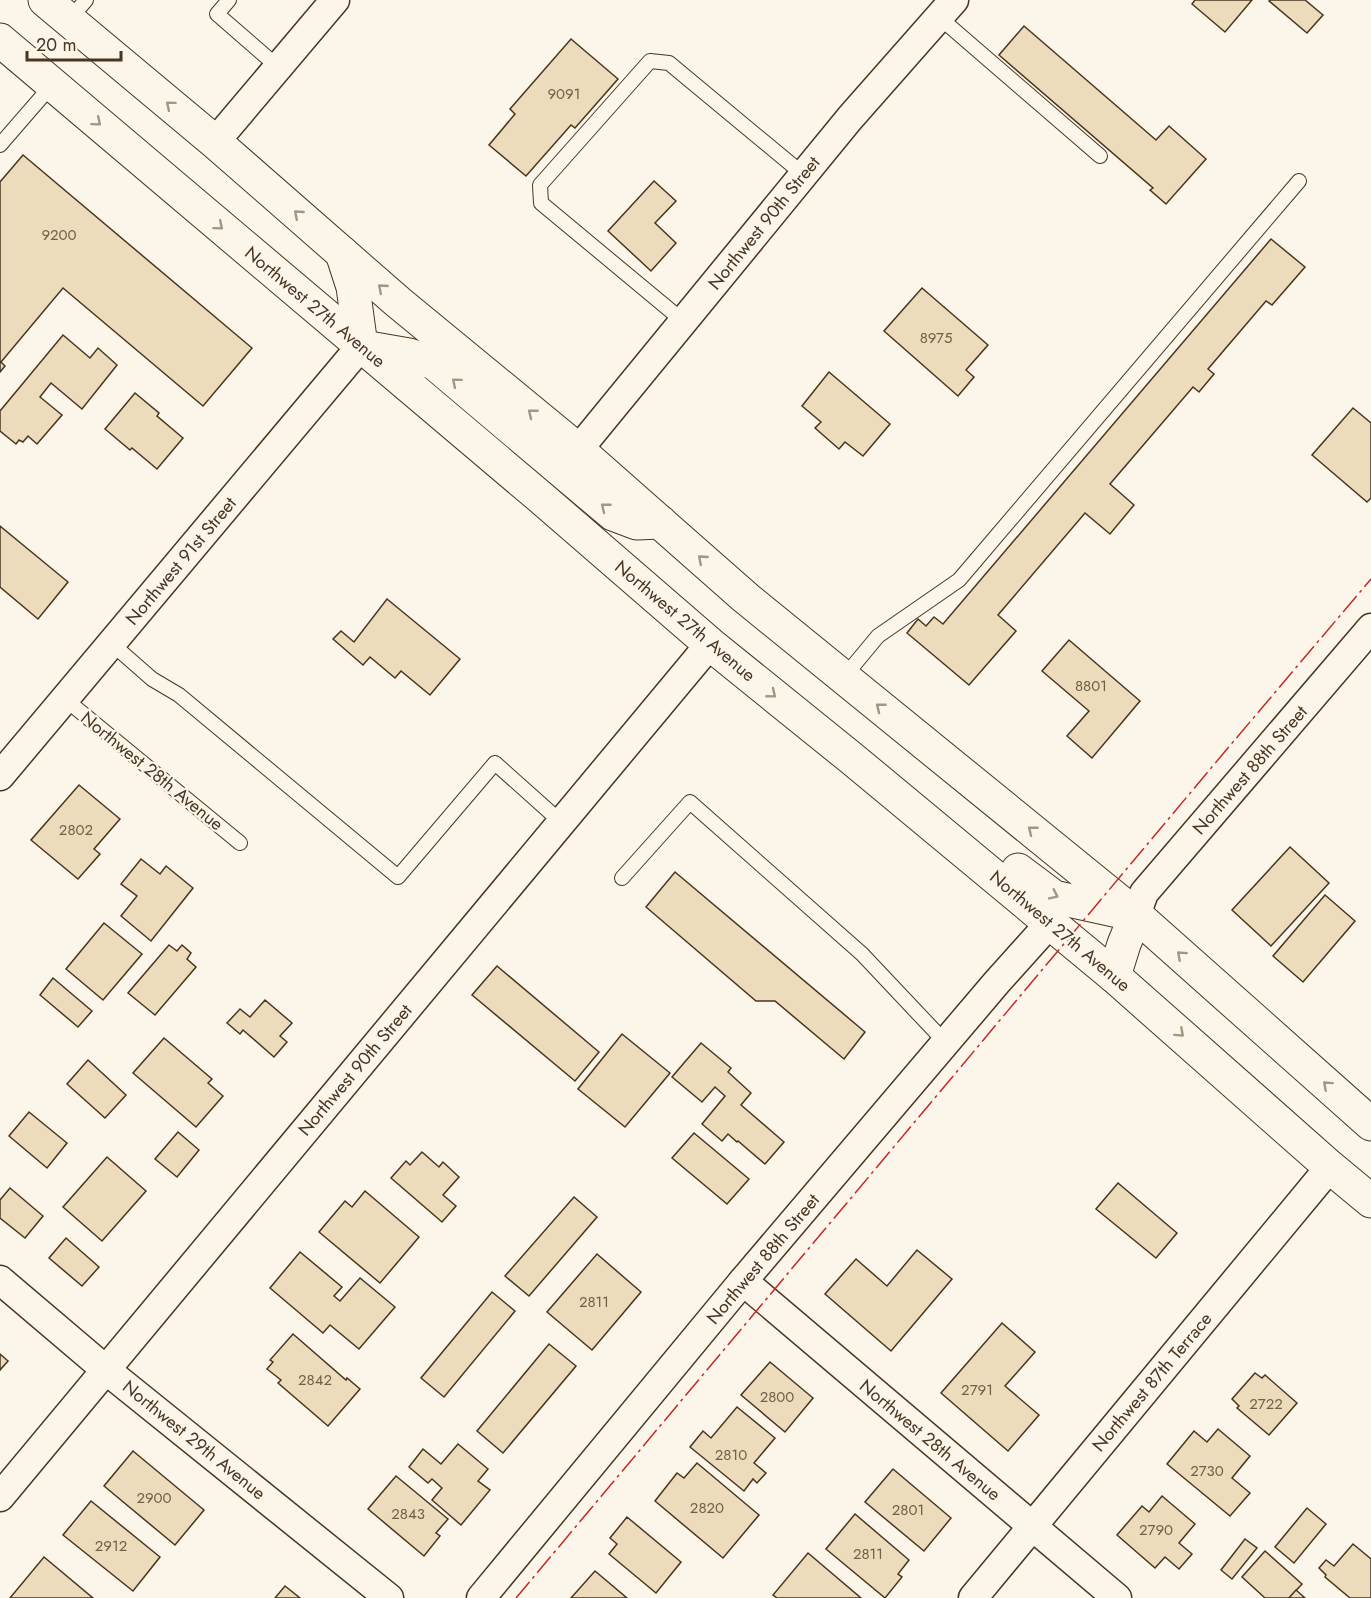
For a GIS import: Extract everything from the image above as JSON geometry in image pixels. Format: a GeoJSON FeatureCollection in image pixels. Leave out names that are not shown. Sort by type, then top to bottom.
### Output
{"type":"FeatureCollection","features":[{"type":"Feature","properties":{"kind":"main road"},"geometry":{"type":"LineString","coordinates":[[66,7],[215,142],[398,302],[578,450],[746,598],[1136,915],[1371,1124]]}},
{"type":"Feature","properties":{"kind":"main road","name":"Northwest 27th Avenue"},"geometry":{"type":"LineString","coordinates":[[0,40],[539,496],[710,644],[1114,976],[1371,1201]]}},
{"type":"Feature","properties":{"kind":"main road"},"geometry":{"type":"LineString","coordinates":[[342,253],[354,287],[361,346],[409,355],[434,363],[613,514],[637,524],[660,522]]}},
{"type":"Feature","properties":{"kind":"main road"},"geometry":{"type":"LineString","coordinates":[[850,757],[916,789],[1003,860],[1054,897],[1136,915]]}},
{"type":"Feature","properties":{"kind":"main road"},"geometry":{"type":"LineString","coordinates":[[1114,976],[1136,915]]}},
{"type":"Feature","properties":{"kind":"street"},"geometry":{"type":"LineString","coordinates":[[215,142],[335,0]]}},
{"type":"Feature","properties":{"kind":"street","name":"Northwest 90th Street"},"geometry":{"type":"LineString","coordinates":[[578,450],[850,118],[946,9]]}},
{"type":"Feature","properties":{"kind":"street","name":"Northwest 91st Street"},"geometry":{"type":"LineString","coordinates":[[0,776],[361,346]]}},
{"type":"Feature","properties":{"kind":"street","name":"Northwest 88th Street"},"geometry":{"type":"LineString","coordinates":[[1136,915],[1144,893],[1371,628]]}},
{"type":"Feature","properties":{"kind":"street","name":"Northwest 90th Street"},"geometry":{"type":"LineString","coordinates":[[0,1497],[710,644]]}},
{"type":"Feature","properties":{"kind":"street","name":"Northwest 88th Street"},"geometry":{"type":"LineString","coordinates":[[481,1598],[743,1281],[1050,923]]}},
{"type":"Feature","properties":{"kind":"street","name":"Northwest 87th Terrace"},"geometry":{"type":"LineString","coordinates":[[973,1598],[1330,1167]]}},
{"type":"Feature","properties":{"kind":"street","name":"Northwest 29th Avenue"},"geometry":{"type":"LineString","coordinates":[[0,1280],[106,1370],[389,1598]]}},
{"type":"Feature","properties":{"kind":"street","name":"Northwest 28th Avenue"},"geometry":{"type":"LineString","coordinates":[[743,1281],[1117,1598]]}},
{"type":"Feature","properties":{"kind":"lane"},"geometry":{"type":"LineString","coordinates":[[229,0],[217,14],[278,67]]}},
{"type":"Feature","properties":{"kind":"lane"},"geometry":{"type":"LineString","coordinates":[[946,9],[1100,156]]}},
{"type":"Feature","properties":{"kind":"lane"},"geometry":{"type":"LineString","coordinates":[[684,321],[541,203],[540,185],[650,61],[669,63],[804,175]]}},
{"type":"Feature","properties":{"kind":"lane"},"geometry":{"type":"LineString","coordinates":[[0,145],[52,84]]}},
{"type":"Feature","properties":{"kind":"lane"},"geometry":{"type":"LineString","coordinates":[[844,677],[878,636],[959,580],[1299,181]]}},
{"type":"Feature","properties":{"kind":"lane"},"geometry":{"type":"LineString","coordinates":[[111,644],[152,679],[179,695],[398,878],[495,763],[561,822]]}},
{"type":"Feature","properties":{"kind":"lane","name":"Northwest 28th Avenue"},"geometry":{"type":"LineString","coordinates":[[65,699],[240,843]]}},
{"type":"Feature","properties":{"kind":"lane"},"geometry":{"type":"LineString","coordinates":[[622,878],[690,802],[862,954],[946,1043]]}},
{"type":"Feature","properties":{"kind":"building"},"geometry":{"type":"Polygon","coordinates":[[[1195,0],[1252,0],[1225,32],[1192,4],[1195,0]]]}},
{"type":"Feature","properties":{"kind":"building"},"geometry":{"type":"Polygon","coordinates":[[[1270,0],[1305,0],[1323,15],[1307,33],[1270,0]]]}},
{"type":"Feature","properties":{"kind":"building"},"geometry":{"type":"Polygon","coordinates":[[[1024,26],[1156,140],[1169,126],[1206,159],[1166,204],[1150,190],[1153,188],[999,55],[1024,26]]]}},
{"type":"Feature","properties":{"kind":"building"},"geometry":{"type":"Polygon","coordinates":[[[571,39],[618,79],[575,128],[571,125],[526,176],[489,145],[515,114],[510,109],[571,39]]]}},
{"type":"Feature","properties":{"kind":"building"},"geometry":{"type":"Polygon","coordinates":[[[23,155],[252,348],[203,406],[63,288],[1,362],[5,366],[0,372],[0,182],[23,155]]]}},
{"type":"Feature","properties":{"kind":"building"},"geometry":{"type":"Polygon","coordinates":[[[654,181],[676,201],[655,223],[676,243],[651,271],[608,231],[654,181]]]}},
{"type":"Feature","properties":{"kind":"building"},"geometry":{"type":"Polygon","coordinates":[[[1271,239],[1305,267],[1272,305],[1266,301],[1208,369],[1214,374],[1199,392],[1193,387],[1110,484],[1134,505],[1110,534],[1085,513],[998,615],[1016,631],[969,685],[907,633],[918,619],[926,626],[934,617],[943,624],[1271,239]]]}},
{"type":"Feature","properties":{"kind":"building"},"geometry":{"type":"Polygon","coordinates":[[[922,288],[988,345],[966,370],[974,377],[958,396],[884,331],[922,288]]]}},
{"type":"Feature","properties":{"kind":"building"},"geometry":{"type":"Polygon","coordinates":[[[63,335],[90,358],[98,348],[117,365],[82,409],[51,383],[40,397],[62,415],[37,444],[28,436],[23,442],[19,440],[16,444],[0,431],[0,411],[63,335]]]}},
{"type":"Feature","properties":{"kind":"building"},"geometry":{"type":"Polygon","coordinates":[[[829,372],[890,424],[863,456],[845,442],[839,449],[815,428],[821,422],[802,406],[829,372]]]}},
{"type":"Feature","properties":{"kind":"building"},"geometry":{"type":"Polygon","coordinates":[[[135,393],[159,413],[157,416],[183,438],[157,469],[105,429],[135,393]]]}},
{"type":"Feature","properties":{"kind":"building"},"geometry":{"type":"Polygon","coordinates":[[[1353,408],[1371,423],[1371,498],[1367,502],[1312,455],[1353,408]]]}},
{"type":"Feature","properties":{"kind":"building"},"geometry":{"type":"Polygon","coordinates":[[[0,526],[68,582],[38,619],[0,587],[0,526]]]}},
{"type":"Feature","properties":{"kind":"building"},"geometry":{"type":"Polygon","coordinates":[[[387,599],[460,659],[430,695],[401,671],[395,678],[370,657],[363,665],[333,639],[341,631],[354,642],[387,599]]]}},
{"type":"Feature","properties":{"kind":"building"},"geometry":{"type":"Polygon","coordinates":[[[1069,640],[1140,701],[1092,758],[1067,736],[1089,711],[1042,671],[1069,640]]]}},
{"type":"Feature","properties":{"kind":"building"},"geometry":{"type":"Polygon","coordinates":[[[79,785],[120,819],[94,849],[100,854],[78,879],[31,840],[79,785]]]}},
{"type":"Feature","properties":{"kind":"building"},"geometry":{"type":"Polygon","coordinates":[[[1290,847],[1329,883],[1271,946],[1232,910],[1290,847]]]}},
{"type":"Feature","properties":{"kind":"building"},"geometry":{"type":"Polygon","coordinates":[[[141,859],[160,874],[166,866],[193,888],[151,941],[121,916],[137,896],[121,884],[141,859]]]}},
{"type":"Feature","properties":{"kind":"building"},"geometry":{"type":"Polygon","coordinates":[[[675,872],[865,1032],[844,1059],[775,1001],[756,1001],[646,907],[675,872]]]}},
{"type":"Feature","properties":{"kind":"building"},"geometry":{"type":"Polygon","coordinates":[[[1325,895],[1355,921],[1303,982],[1273,956],[1325,895]]]}},
{"type":"Feature","properties":{"kind":"building"},"geometry":{"type":"Polygon","coordinates":[[[104,923],[142,954],[103,1000],[66,969],[104,923]]]}},
{"type":"Feature","properties":{"kind":"building"},"geometry":{"type":"Polygon","coordinates":[[[169,945],[177,951],[182,945],[191,953],[187,959],[196,967],[155,1015],[128,993],[169,945]]]}},
{"type":"Feature","properties":{"kind":"building"},"geometry":{"type":"Polygon","coordinates":[[[497,966],[599,1052],[575,1081],[472,995],[497,966]]]}},
{"type":"Feature","properties":{"kind":"building"},"geometry":{"type":"Polygon","coordinates":[[[53,978],[92,1011],[78,1027],[40,995],[53,978]]]}},
{"type":"Feature","properties":{"kind":"building"},"geometry":{"type":"Polygon","coordinates":[[[265,1000],[292,1023],[280,1036],[287,1042],[274,1057],[243,1030],[240,1034],[227,1023],[240,1009],[250,1017],[265,1000]]]}},
{"type":"Feature","properties":{"kind":"building"},"geometry":{"type":"Polygon","coordinates":[[[622,1034],[670,1073],[625,1127],[578,1089],[622,1034]]]}},
{"type":"Feature","properties":{"kind":"building"},"geometry":{"type":"Polygon","coordinates":[[[164,1038],[212,1079],[208,1083],[223,1096],[196,1127],[133,1073],[164,1038]]]}},
{"type":"Feature","properties":{"kind":"building"},"geometry":{"type":"Polygon","coordinates":[[[701,1043],[731,1068],[728,1072],[751,1093],[741,1105],[784,1142],[765,1164],[728,1134],[722,1141],[702,1124],[725,1096],[715,1087],[702,1102],[672,1077],[701,1043]]]}},
{"type":"Feature","properties":{"kind":"building"},"geometry":{"type":"Polygon","coordinates":[[[88,1060],[126,1095],[105,1118],[67,1084],[88,1060]]]}},
{"type":"Feature","properties":{"kind":"building"},"geometry":{"type":"Polygon","coordinates":[[[29,1112],[67,1143],[47,1168],[9,1136],[29,1112]]]}},
{"type":"Feature","properties":{"kind":"building"},"geometry":{"type":"Polygon","coordinates":[[[178,1132],[199,1150],[177,1177],[155,1159],[178,1132]]]}},
{"type":"Feature","properties":{"kind":"building"},"geometry":{"type":"Polygon","coordinates":[[[694,1133],[749,1179],[727,1204],[672,1158],[694,1133]]]}},
{"type":"Feature","properties":{"kind":"building"},"geometry":{"type":"Polygon","coordinates":[[[422,1152],[439,1167],[443,1162],[459,1177],[443,1195],[456,1206],[442,1222],[391,1178],[406,1161],[410,1165],[422,1152]]]}},
{"type":"Feature","properties":{"kind":"building"},"geometry":{"type":"Polygon","coordinates":[[[107,1157],[146,1191],[102,1241],[63,1207],[107,1157]]]}},
{"type":"Feature","properties":{"kind":"building"},"geometry":{"type":"Polygon","coordinates":[[[1118,1183],[1177,1233],[1156,1258],[1096,1209],[1118,1183]]]}},
{"type":"Feature","properties":{"kind":"building"},"geometry":{"type":"Polygon","coordinates":[[[10,1188],[43,1216],[25,1238],[0,1218],[0,1200],[10,1188]]]}},
{"type":"Feature","properties":{"kind":"building"},"geometry":{"type":"Polygon","coordinates":[[[365,1191],[419,1237],[380,1283],[319,1232],[345,1201],[352,1207],[365,1191]]]}},
{"type":"Feature","properties":{"kind":"building"},"geometry":{"type":"Polygon","coordinates":[[[574,1197],[597,1217],[529,1296],[505,1276],[574,1197]]]}},
{"type":"Feature","properties":{"kind":"building"},"geometry":{"type":"Polygon","coordinates":[[[66,1238],[99,1267],[82,1286],[49,1258],[66,1238]]]}},
{"type":"Feature","properties":{"kind":"building"},"geometry":{"type":"Polygon","coordinates":[[[917,1250],[952,1279],[891,1351],[825,1294],[856,1259],[887,1286],[917,1250]]]}},
{"type":"Feature","properties":{"kind":"building"},"geometry":{"type":"Polygon","coordinates":[[[300,1252],[342,1287],[334,1296],[340,1301],[360,1278],[395,1307],[359,1349],[330,1325],[323,1333],[270,1288],[300,1252]]]}},
{"type":"Feature","properties":{"kind":"building"},"geometry":{"type":"Polygon","coordinates":[[[597,1254],[641,1292],[592,1350],[547,1312],[597,1254]]]}},
{"type":"Feature","properties":{"kind":"building"},"geometry":{"type":"Polygon","coordinates":[[[492,1292],[515,1311],[444,1397],[421,1378],[492,1292]]]}},
{"type":"Feature","properties":{"kind":"building"},"geometry":{"type":"Polygon","coordinates":[[[1002,1323],[1035,1352],[1005,1386],[1039,1415],[1008,1451],[941,1393],[1002,1323]]]}},
{"type":"Feature","properties":{"kind":"building"},"geometry":{"type":"Polygon","coordinates":[[[293,1334],[346,1380],[347,1378],[360,1389],[328,1426],[278,1383],[281,1380],[267,1369],[273,1362],[270,1360],[293,1334]]]}},
{"type":"Feature","properties":{"kind":"building"},"geometry":{"type":"Polygon","coordinates":[[[549,1344],[576,1366],[503,1453],[477,1431],[549,1344]]]}},
{"type":"Feature","properties":{"kind":"building"},"geometry":{"type":"Polygon","coordinates":[[[0,1354],[8,1361],[0,1370],[0,1354]]]}},
{"type":"Feature","properties":{"kind":"building"},"geometry":{"type":"Polygon","coordinates":[[[770,1362],[813,1398],[785,1432],[741,1395],[770,1362]]]}},
{"type":"Feature","properties":{"kind":"building"},"geometry":{"type":"Polygon","coordinates":[[[1255,1373],[1262,1378],[1265,1375],[1297,1403],[1269,1435],[1237,1408],[1239,1406],[1232,1399],[1255,1373]]]}},
{"type":"Feature","properties":{"kind":"building"},"geometry":{"type":"Polygon","coordinates":[[[737,1407],[775,1438],[754,1463],[766,1473],[757,1483],[753,1479],[744,1491],[690,1447],[703,1431],[711,1438],[737,1407]]]}},
{"type":"Feature","properties":{"kind":"building"},"geometry":{"type":"Polygon","coordinates":[[[1218,1429],[1250,1456],[1232,1478],[1250,1493],[1230,1516],[1167,1464],[1194,1431],[1207,1442],[1218,1429]]]}},
{"type":"Feature","properties":{"kind":"building"},"geometry":{"type":"Polygon","coordinates":[[[458,1444],[488,1469],[478,1481],[490,1490],[461,1525],[432,1500],[442,1488],[432,1479],[428,1483],[409,1467],[423,1449],[441,1464],[458,1444]]]}},
{"type":"Feature","properties":{"kind":"building"},"geometry":{"type":"Polygon","coordinates":[[[133,1451],[204,1510],[175,1545],[104,1486],[133,1451]]]}},
{"type":"Feature","properties":{"kind":"building"},"geometry":{"type":"Polygon","coordinates":[[[697,1463],[759,1515],[723,1558],[655,1501],[677,1473],[684,1478],[697,1463]]]}},
{"type":"Feature","properties":{"kind":"building"},"geometry":{"type":"Polygon","coordinates":[[[893,1469],[951,1518],[924,1551],[865,1502],[893,1469]]]}},
{"type":"Feature","properties":{"kind":"building"},"geometry":{"type":"Polygon","coordinates":[[[396,1476],[448,1519],[436,1533],[440,1536],[424,1556],[368,1509],[396,1476]]]}},
{"type":"Feature","properties":{"kind":"building"},"geometry":{"type":"Polygon","coordinates":[[[1162,1496],[1195,1524],[1179,1543],[1192,1554],[1179,1569],[1165,1557],[1155,1568],[1117,1535],[1142,1506],[1149,1512],[1162,1496]]]}},
{"type":"Feature","properties":{"kind":"building"},"geometry":{"type":"Polygon","coordinates":[[[91,1501],[160,1557],[133,1591],[63,1535],[91,1501]]]}},
{"type":"Feature","properties":{"kind":"building"},"geometry":{"type":"Polygon","coordinates":[[[1307,1508],[1326,1524],[1294,1563],[1275,1547],[1307,1508]]]}},
{"type":"Feature","properties":{"kind":"building"},"geometry":{"type":"Polygon","coordinates":[[[855,1514],[909,1560],[898,1574],[902,1577],[885,1598],[826,1549],[855,1514]]]}},
{"type":"Feature","properties":{"kind":"building"},"geometry":{"type":"Polygon","coordinates":[[[627,1517],[681,1562],[656,1593],[609,1554],[617,1544],[610,1538],[627,1517]]]}},
{"type":"Feature","properties":{"kind":"building"},"geometry":{"type":"Polygon","coordinates":[[[1245,1539],[1257,1548],[1232,1579],[1221,1570],[1245,1539]]]}},
{"type":"Feature","properties":{"kind":"building"},"geometry":{"type":"Polygon","coordinates":[[[1353,1544],[1371,1559],[1371,1598],[1350,1598],[1325,1577],[1326,1575],[1319,1568],[1326,1560],[1334,1566],[1353,1544]]]}},
{"type":"Feature","properties":{"kind":"building"},"geometry":{"type":"Polygon","coordinates":[[[1265,1551],[1302,1584],[1289,1598],[1265,1598],[1242,1577],[1265,1551]]]}},
{"type":"Feature","properties":{"kind":"building"},"geometry":{"type":"Polygon","coordinates":[[[808,1553],[861,1598],[777,1598],[773,1595],[808,1553]]]}},
{"type":"Feature","properties":{"kind":"building"},"geometry":{"type":"Polygon","coordinates":[[[44,1557],[93,1598],[10,1598],[44,1557]]]}},
{"type":"Feature","properties":{"kind":"building"},"geometry":{"type":"Polygon","coordinates":[[[595,1571],[627,1598],[571,1598],[595,1571]]]}},
{"type":"Feature","properties":{"kind":"building"},"geometry":{"type":"Polygon","coordinates":[[[285,1586],[300,1598],[275,1598],[285,1586]]]}},
{"type":"Feature","properties":{"kind":"building"},"geometry":{"type":"Polygon","coordinates":[[[1296,1590],[1305,1598],[1289,1598],[1296,1590]]]}},
{"type":"Feature","properties":{"kind":"power"},"geometry":{"type":"LineString","coordinates":[[516,1598],[1371,579]]}}]}
